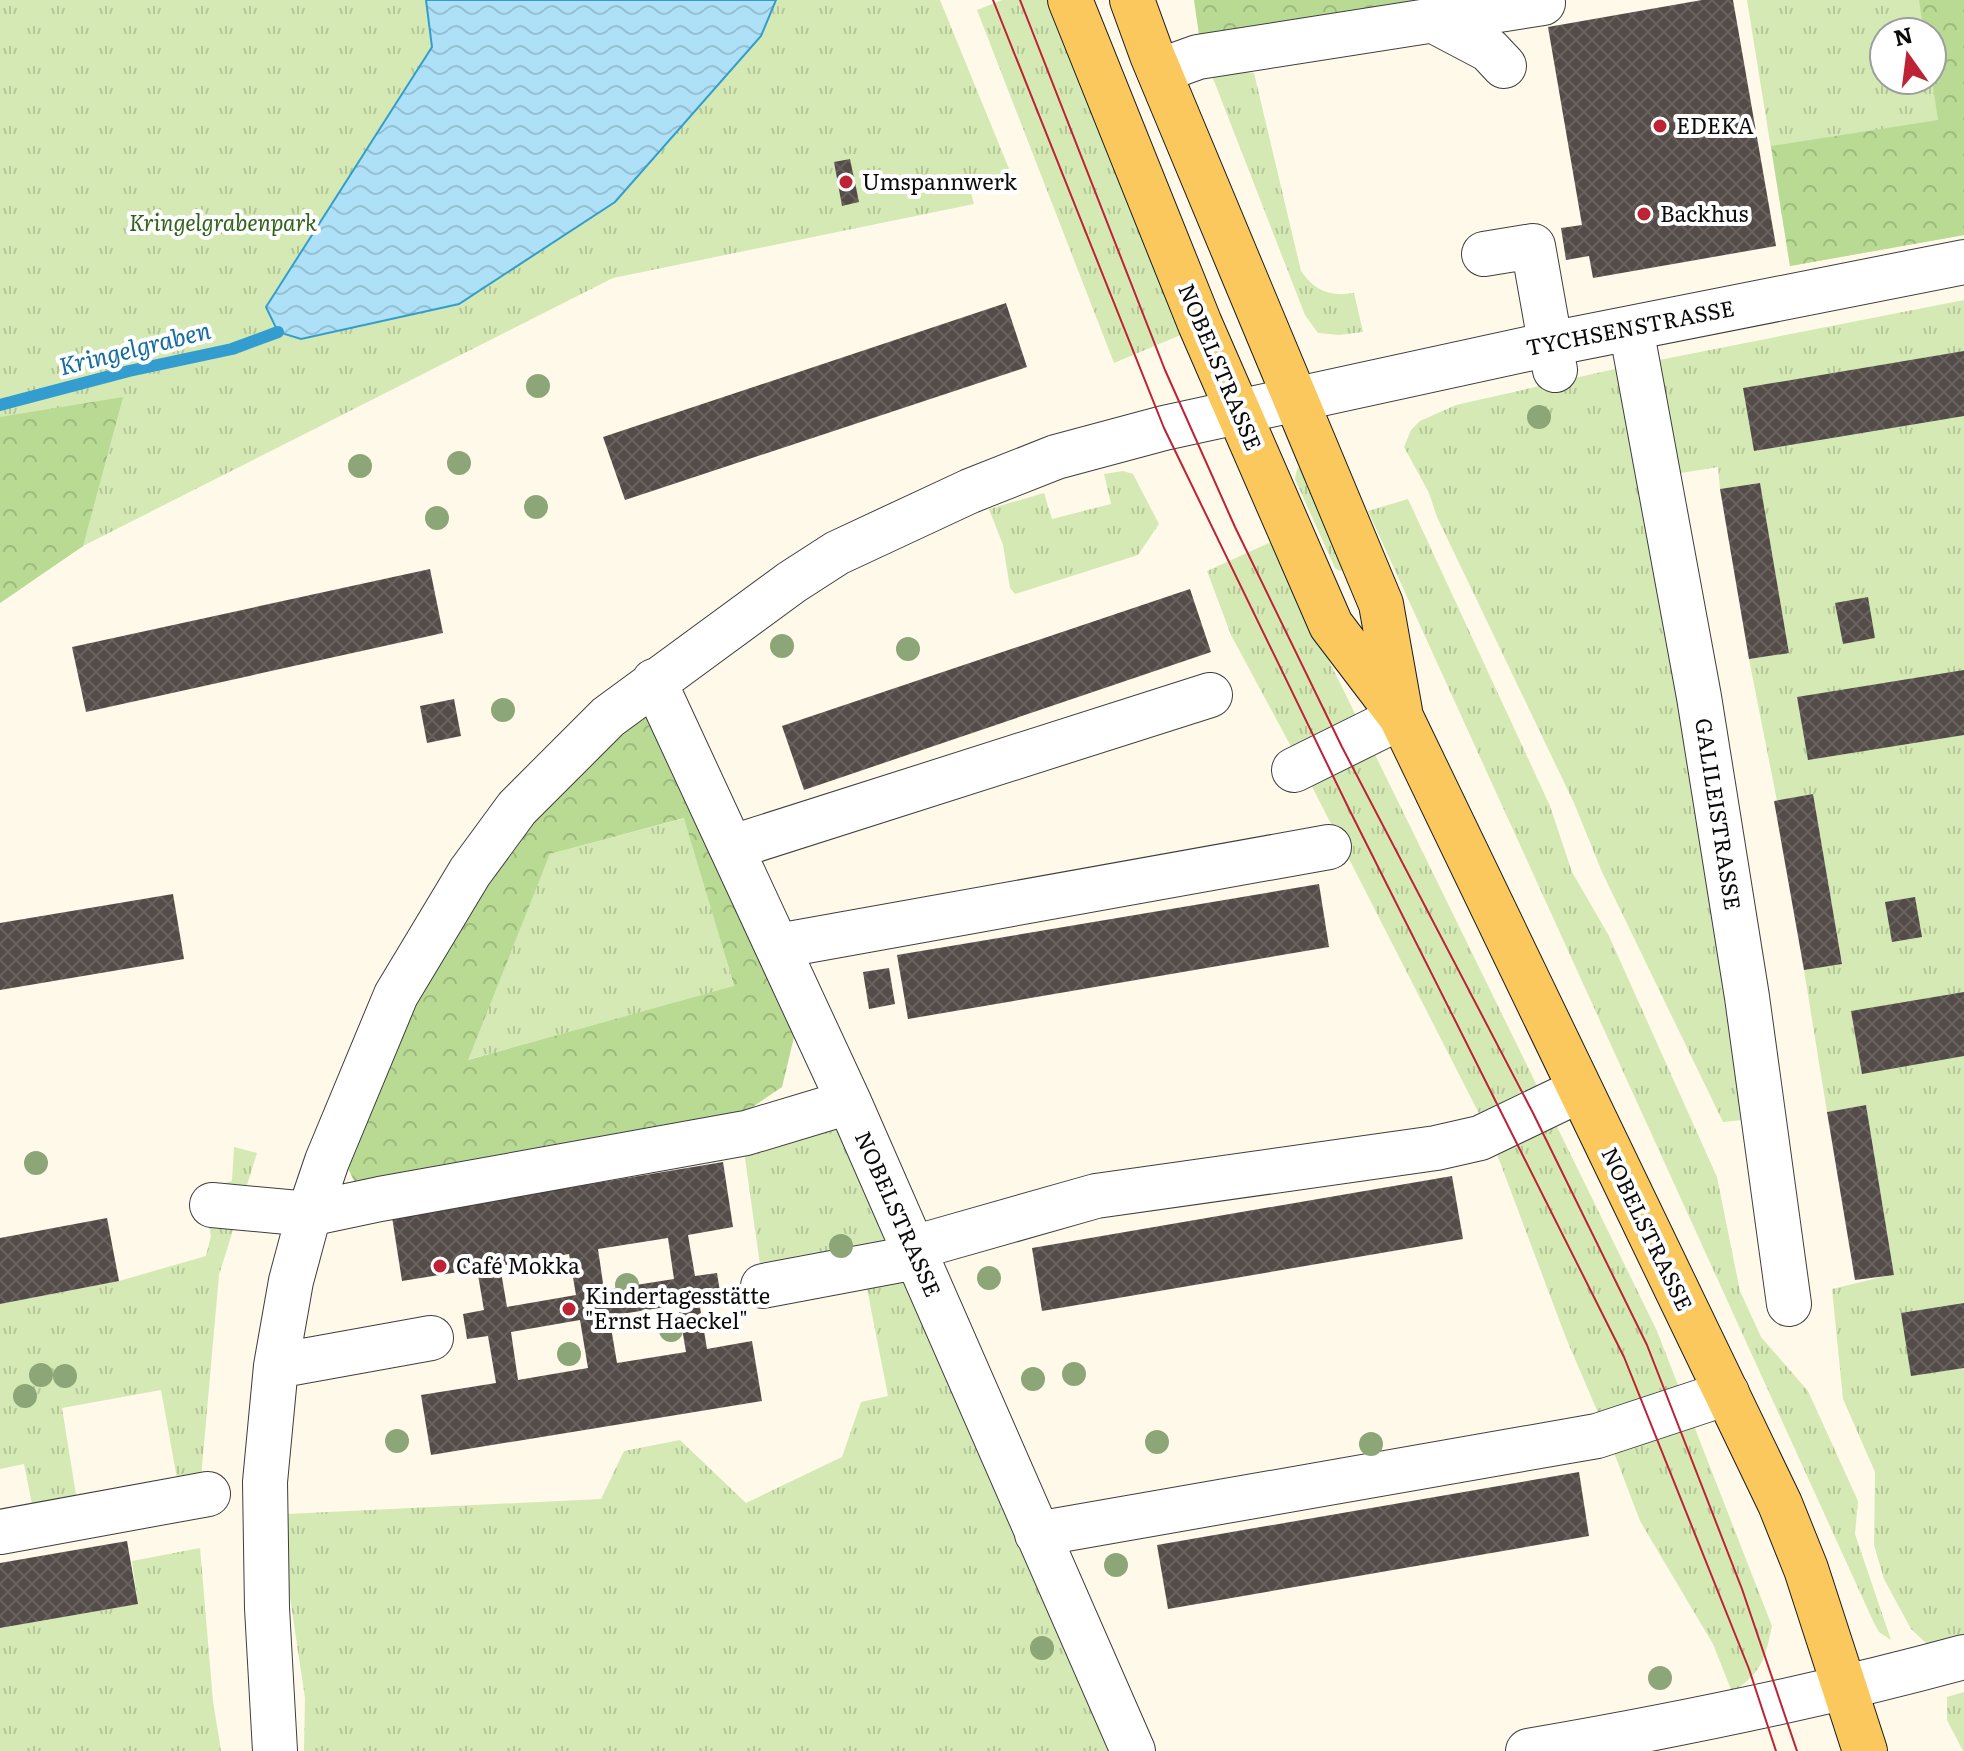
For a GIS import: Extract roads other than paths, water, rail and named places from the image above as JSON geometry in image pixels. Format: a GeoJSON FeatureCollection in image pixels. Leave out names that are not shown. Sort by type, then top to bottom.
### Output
{"type":"FeatureCollection","features":[{"type":"Feature","properties":{"kind":"main road","name":"NOBELSTRASSE"},"geometry":{"type":"LineString","coordinates":[[1070,0],[1200,324],[1331,625],[1401,717],[1780,1504],[1806,1569],[1865,1751]]}},
{"type":"Feature","properties":{"kind":"main road","name":"NOBELSTRASSE"},"geometry":{"type":"LineString","coordinates":[[1132,0],[1381,604],[1401,717]]}},
{"type":"Feature","properties":{"kind":"street"},"geometry":{"type":"LineString","coordinates":[[1159,71],[1198,57],[1283,56],[1391,38],[1434,21],[1543,3]]}},
{"type":"Feature","properties":{"kind":"street"},"geometry":{"type":"LineString","coordinates":[[1434,21],[1489,50],[1504,66]]}},
{"type":"Feature","properties":{"kind":"street"},"geometry":{"type":"LineString","coordinates":[[1484,254],[1533,246],[1552,357]]}},
{"type":"Feature","properties":{"kind":"street","name":"TYCHSENSTRASSE"},"geometry":{"type":"LineString","coordinates":[[275,1751],[267,1608],[265,1482],[276,1366],[291,1281],[309,1214],[327,1161],[396,995],[470,872],[517,808],[608,717],[792,582],[837,553],[970,491],[1056,457],[1296,399],[1552,357],[1631,328],[1964,262]]}},
{"type":"Feature","properties":{"kind":"street","name":"GALILEISTRASSE"},"geometry":{"type":"LineString","coordinates":[[1631,328],[1701,713],[1747,997],[1789,1304]]}},
{"type":"Feature","properties":{"kind":"street","name":"NOBELSTRASSE"},"geometry":{"type":"LineString","coordinates":[[654,681],[849,1102],[1133,1751]]}},
{"type":"Feature","properties":{"kind":"street"},"geometry":{"type":"LineString","coordinates":[[733,847],[1210,695]]}},
{"type":"Feature","properties":{"kind":"street"},"geometry":{"type":"LineString","coordinates":[[1294,770],[1401,717]]}},
{"type":"Feature","properties":{"kind":"street"},"geometry":{"type":"LineString","coordinates":[[778,946],[1329,847]]}},
{"type":"Feature","properties":{"kind":"street"},"geometry":{"type":"LineString","coordinates":[[763,1286],[915,1252],[1096,1196],[1450,1145],[1480,1138],[1580,1090]]}},
{"type":"Feature","properties":{"kind":"street"},"geometry":{"type":"LineString","coordinates":[[212,1205],[309,1214],[746,1133],[849,1102]]}},
{"type":"Feature","properties":{"kind":"street"},"geometry":{"type":"LineString","coordinates":[[276,1366],[431,1338]]}},
{"type":"Feature","properties":{"kind":"street"},"geometry":{"type":"LineString","coordinates":[[1037,1534],[1597,1436],[1727,1393]]}},
{"type":"Feature","properties":{"kind":"street"},"geometry":{"type":"LineString","coordinates":[[0,1532],[208,1494]]}},
{"type":"Feature","properties":{"kind":"street"},"geometry":{"type":"LineString","coordinates":[[1528,1751],[1846,1686],[1964,1657]]}},
{"type":"Feature","properties":{"kind":"water"},"geometry":{"type":"Polygon","coordinates":[[[426,0],[776,0],[761,36],[615,202],[459,304],[301,339],[278,332],[266,307],[432,47],[426,0]]]}},
{"type":"Feature","properties":{"kind":"waterway","name":"Kringelgraben"},"geometry":{"type":"LineString","coordinates":[[0,405],[129,371],[232,349],[278,332]]}},
{"type":"Feature","properties":{"kind":"tram line"},"geometry":{"type":"LineString","coordinates":[[993,0],[1164,428],[1349,809],[1624,1357],[1749,1669],[1776,1751]]}},
{"type":"Feature","properties":{"kind":"tram line"},"geometry":{"type":"LineString","coordinates":[[1020,0],[1165,370],[1235,527],[1342,747],[1533,1113],[1647,1345],[1742,1589],[1797,1751]]}},
{"type":"Feature","properties":{"kind":"place","name":"EDEKA"},"geometry":{"type":"Point","coordinates":[1660,126]}},
{"type":"Feature","properties":{"kind":"place","name":"Umspannwerk"},"geometry":{"type":"Point","coordinates":[846,182]}},
{"type":"Feature","properties":{"kind":"place","name":"Backhus"},"geometry":{"type":"Point","coordinates":[1644,214]}},
{"type":"Feature","properties":{"kind":"place","name":"Café Mokka"},"geometry":{"type":"Point","coordinates":[440,1266]}},
{"type":"Feature","properties":{"kind":"place","name":"Kindertagesstätte \"Ernst Haeckel\""},"geometry":{"type":"Point","coordinates":[569,1309]}},
{"type":"Feature","properties":{"kind":"park label","name":"Kringelgrabenpark"},"geometry":{"type":"Point","coordinates":[223,223]}}]}
